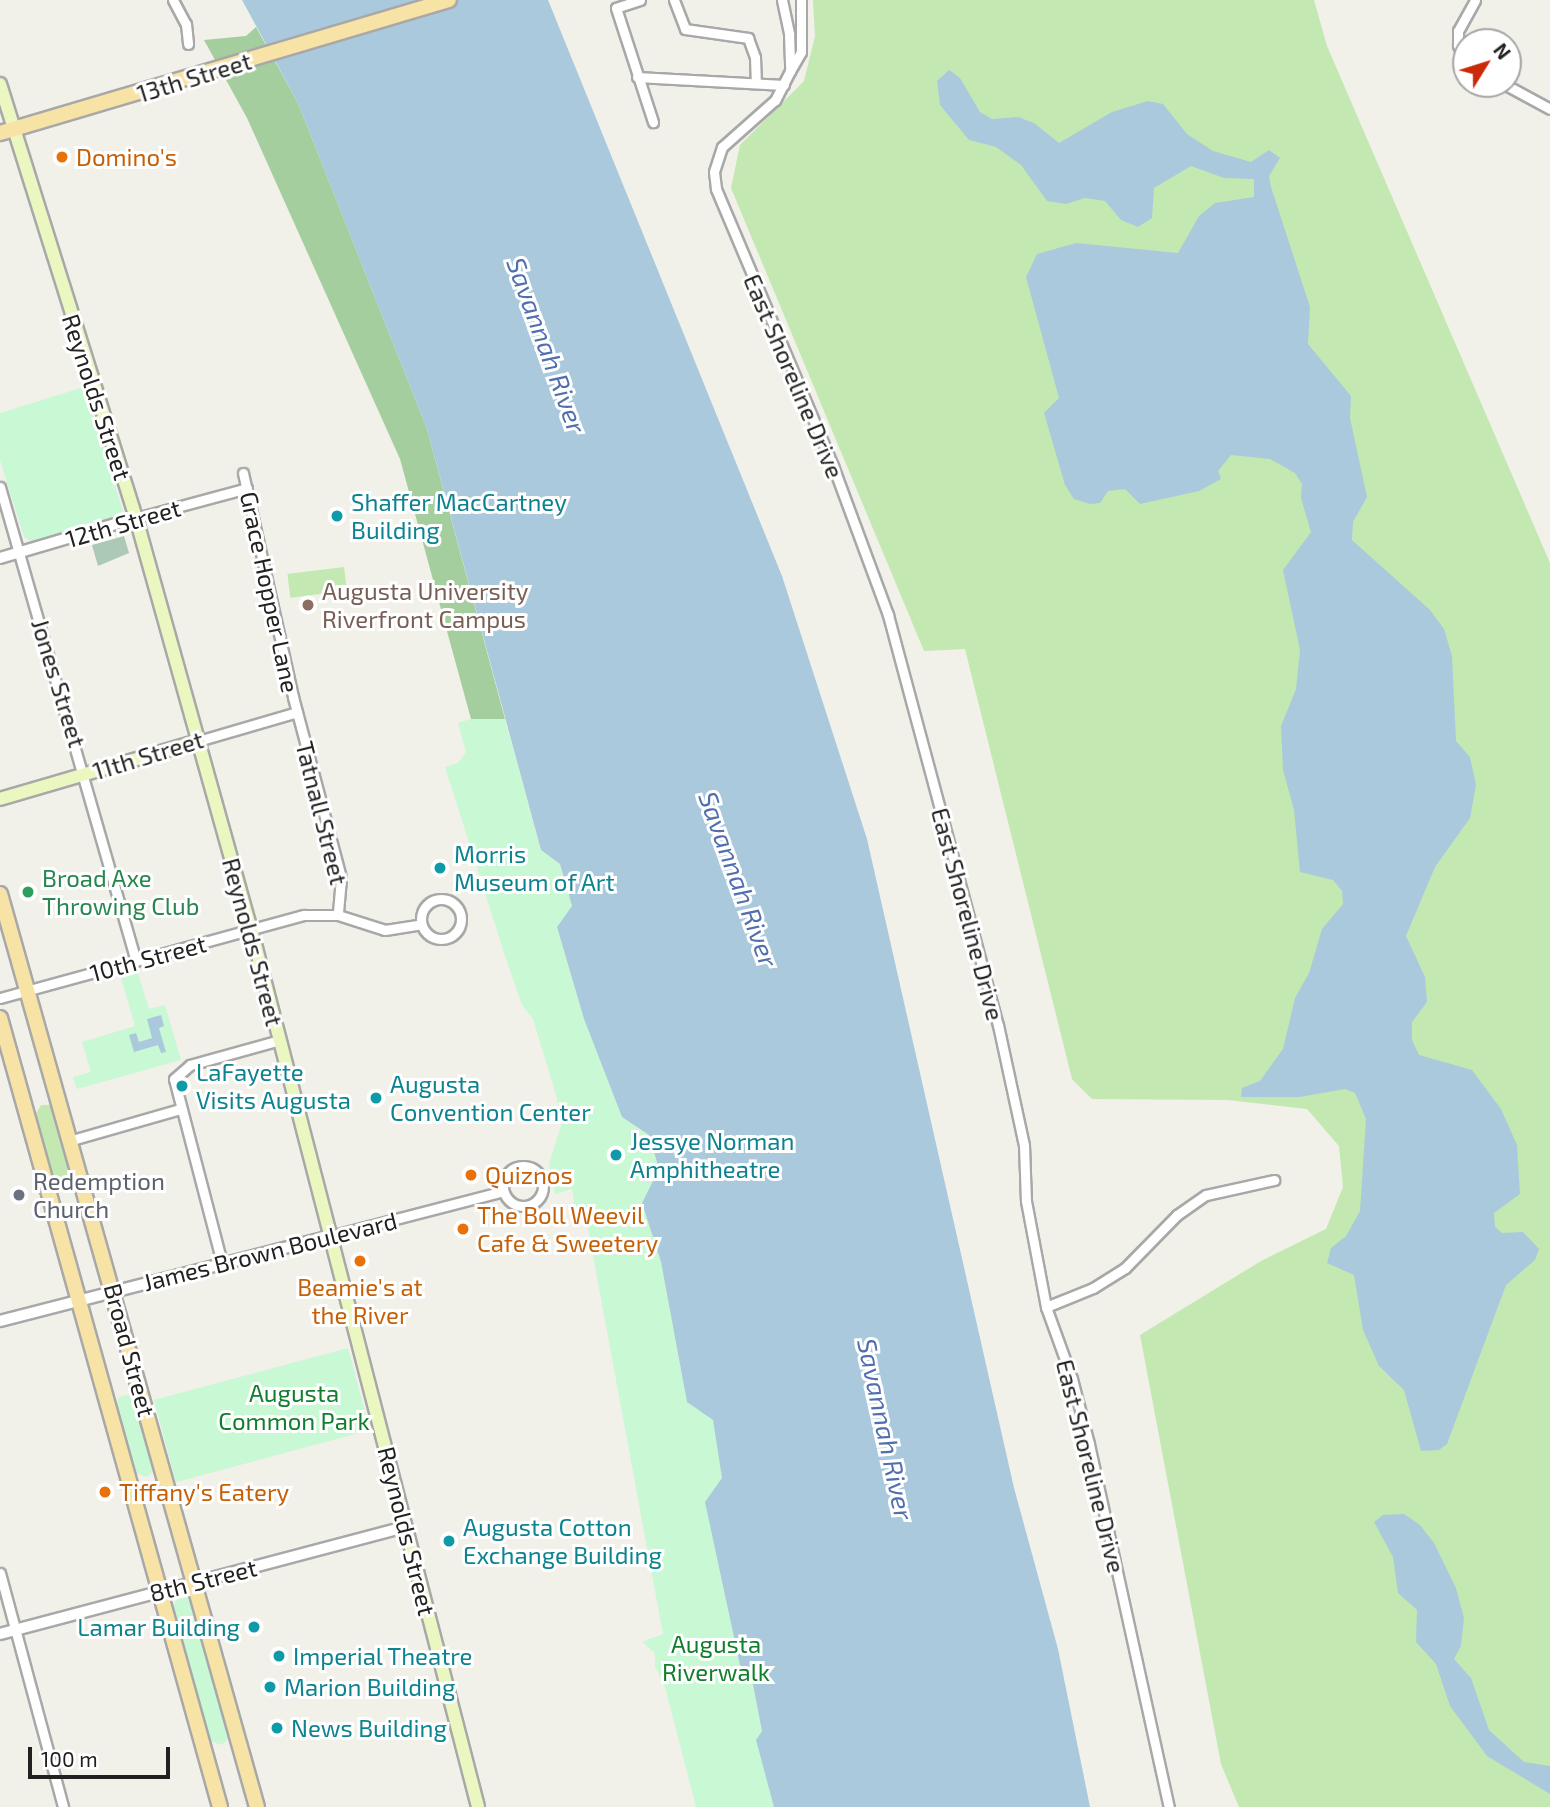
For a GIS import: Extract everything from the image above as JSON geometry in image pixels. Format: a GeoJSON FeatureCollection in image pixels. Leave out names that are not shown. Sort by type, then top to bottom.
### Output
{"type":"FeatureCollection","features":[{"type":"Feature","properties":{"kind":"main road","name":"13th Street"},"geometry":{"type":"LineString","coordinates":[[0,133],[449,0]]}},
{"type":"Feature","properties":{"kind":"main road","name":"Reynolds Street"},"geometry":{"type":"LineString","coordinates":[[0,84],[136,518],[198,741],[280,1040],[476,1807]]}},
{"type":"Feature","properties":{"kind":"main road","name":"11th Street"},"geometry":{"type":"LineString","coordinates":[[0,799],[198,741]]}},
{"type":"Feature","properties":{"kind":"main road","name":"Broad Street"},"geometry":{"type":"LineString","coordinates":[[0,894],[72,1140],[257,1807]]}},
{"type":"Feature","properties":{"kind":"main road","name":"Broad Street"},"geometry":{"type":"LineString","coordinates":[[0,1018],[220,1807]]}},
{"type":"Feature","properties":{"kind":"street"},"geometry":{"type":"LineString","coordinates":[[173,0],[186,24],[188,44]]}},
{"type":"Feature","properties":{"kind":"street"},"geometry":{"type":"LineString","coordinates":[[640,0],[615,4],[653,121]]}},
{"type":"Feature","properties":{"kind":"street"},"geometry":{"type":"LineString","coordinates":[[674,0],[685,29],[748,38],[755,57],[756,81]]}},
{"type":"Feature","properties":{"kind":"street"},"geometry":{"type":"LineString","coordinates":[[782,0],[789,34],[790,71]]}},
{"type":"Feature","properties":{"kind":"street","name":"East Shoreline Drive"},"geometry":{"type":"LineString","coordinates":[[801,0],[801,52],[784,85],[767,108],[722,147],[715,163],[716,189],[842,487],[888,615],[998,1025],[1024,1145],[1026,1201],[1046,1307],[1072,1378],[1089,1444],[1169,1807]]}},
{"type":"Feature","properties":{"kind":"street"},"geometry":{"type":"LineString","coordinates":[[1460,28],[1475,0]]}},
{"type":"Feature","properties":{"kind":"street"},"geometry":{"type":"LineString","coordinates":[[637,77],[747,85],[756,81],[784,85]]}},
{"type":"Feature","properties":{"kind":"street"},"geometry":{"type":"LineString","coordinates":[[1522,94],[1550,110]]}},
{"type":"Feature","properties":{"kind":"street","name":"Grace Hopper Lane"},"geometry":{"type":"LineString","coordinates":[[243,473],[297,712]]}},
{"type":"Feature","properties":{"kind":"street","name":"Jones Street"},"geometry":{"type":"LineString","coordinates":[[0,487],[86,775],[136,961]]}},
{"type":"Feature","properties":{"kind":"street","name":"12th Street"},"geometry":{"type":"LineString","coordinates":[[0,558],[247,488]]}},
{"type":"Feature","properties":{"kind":"street","name":"11th Street"},"geometry":{"type":"LineString","coordinates":[[198,741],[297,712]]}},
{"type":"Feature","properties":{"kind":"street","name":"Tatnall Street"},"geometry":{"type":"LineString","coordinates":[[297,712],[341,878],[338,915]]}},
{"type":"Feature","properties":{"kind":"street","name":"10th Street"},"geometry":{"type":"LineString","coordinates":[[436,901],[452,901],[463,912],[459,928],[445,936],[426,934],[418,925],[420,913],[436,901]]}},
{"type":"Feature","properties":{"kind":"street","name":"10th Street"},"geometry":{"type":"LineString","coordinates":[[0,998],[304,915],[338,915],[379,929],[418,925]]}},
{"type":"Feature","properties":{"kind":"street"},"geometry":{"type":"LineString","coordinates":[[222,1263],[173,1084],[176,1075],[190,1065],[280,1040]]}},
{"type":"Feature","properties":{"kind":"street"},"geometry":{"type":"LineString","coordinates":[[72,1140],[180,1110]]}},
{"type":"Feature","properties":{"kind":"street"},"geometry":{"type":"LineString","coordinates":[[517,1169],[534,1169],[545,1180],[541,1195],[527,1203],[508,1201],[500,1192],[502,1181],[517,1169]]}},
{"type":"Feature","properties":{"kind":"street"},"geometry":{"type":"LineString","coordinates":[[1046,1307],[1093,1288],[1125,1268],[1177,1215],[1206,1195],[1274,1180]]}},
{"type":"Feature","properties":{"kind":"street","name":"James Brown Boulevard"},"geometry":{"type":"LineString","coordinates":[[0,1321],[500,1192]]}},
{"type":"Feature","properties":{"kind":"street","name":"8th Street"},"geometry":{"type":"LineString","coordinates":[[0,1634],[406,1527]]}},
{"type":"Feature","properties":{"kind":"street"},"geometry":{"type":"LineString","coordinates":[[0,1573],[63,1807]]}},
{"type":"Feature","properties":{"kind":"green space"},"geometry":{"type":"Polygon","coordinates":[[[813,0],[1314,0],[1327,46],[1550,563],[1550,1807],[1239,1807],[1221,1764],[1140,1335],[1261,1261],[1326,1229],[1343,1187],[1339,1146],[1307,1109],[1228,1100],[1092,1099],[1072,1079],[965,649],[924,651],[731,188],[740,145],[804,81],[815,36],[813,0]]]}},
{"type":"Feature","properties":{"kind":"green space"},"geometry":{"type":"Polygon","coordinates":[[[256,27],[298,103],[427,429],[505,719],[471,719],[400,459],[247,118],[204,40],[246,36],[256,27]]]}},
{"type":"Feature","properties":{"kind":"green space"},"geometry":{"type":"Polygon","coordinates":[[[84,387],[123,511],[119,517],[32,542],[24,537],[0,460],[0,413],[84,387]]]}},
{"type":"Feature","properties":{"kind":"green space"},"geometry":{"type":"Polygon","coordinates":[[[124,536],[129,553],[98,566],[92,545],[124,536]]]}},
{"type":"Feature","properties":{"kind":"green space"},"geometry":{"type":"Polygon","coordinates":[[[344,567],[347,591],[290,598],[287,574],[344,567]]]}},
{"type":"Feature","properties":{"kind":"green space","name":"Augusta Riverwalk"},"geometry":{"type":"Polygon","coordinates":[[[471,719],[505,719],[541,850],[560,864],[572,906],[557,927],[584,1019],[622,1117],[649,1135],[659,1169],[642,1203],[661,1262],[687,1401],[722,1404],[809,1807],[696,1807],[664,1683],[655,1667],[655,1653],[642,1642],[663,1634],[587,1223],[578,1225],[572,1189],[555,1194],[549,1164],[562,1122],[556,1095],[533,1019],[522,1005],[507,962],[445,767],[458,763],[466,752],[458,723],[471,719]]]}},
{"type":"Feature","properties":{"kind":"green space"},"geometry":{"type":"Polygon","coordinates":[[[138,973],[149,1009],[165,1005],[181,1060],[77,1089],[73,1077],[91,1072],[82,1042],[135,1026],[121,978],[138,973]]]}},
{"type":"Feature","properties":{"kind":"green space"},"geometry":{"type":"Polygon","coordinates":[[[41,1105],[52,1105],[74,1180],[66,1187],[53,1182],[34,1117],[41,1105]]]}},
{"type":"Feature","properties":{"kind":"green space","name":"Augusta Common Park"},"geometry":{"type":"Polygon","coordinates":[[[348,1348],[370,1430],[176,1482],[154,1400],[348,1348]]]}},
{"type":"Feature","properties":{"kind":"green space"},"geometry":{"type":"Polygon","coordinates":[[[130,1394],[136,1398],[155,1470],[147,1477],[133,1472],[115,1408],[119,1397],[130,1394]]]}},
{"type":"Feature","properties":{"kind":"green space"},"geometry":{"type":"Polygon","coordinates":[[[182,1596],[193,1600],[230,1737],[222,1745],[207,1740],[171,1606],[182,1596]]]}},
{"type":"Feature","properties":{"kind":"water","name":"Savannah River"},"geometry":{"type":"Polygon","coordinates":[[[242,0],[548,0],[782,576],[867,839],[1014,1488],[1058,1649],[1090,1807],[774,1807],[756,1740],[762,1731],[751,1674],[740,1665],[705,1502],[722,1478],[713,1420],[687,1402],[661,1262],[642,1203],[659,1169],[649,1135],[622,1117],[584,1019],[557,927],[572,906],[560,864],[541,850],[427,429],[298,103],[242,0]]]}},
{"type":"Feature","properties":{"kind":"water"},"geometry":{"type":"Polygon","coordinates":[[[949,70],[960,78],[980,112],[992,119],[1018,117],[1034,123],[1059,143],[1112,112],[1148,101],[1163,104],[1187,134],[1213,151],[1251,162],[1269,150],[1280,158],[1269,176],[1310,307],[1308,344],[1351,396],[1350,418],[1367,497],[1353,522],[1352,540],[1430,610],[1444,629],[1452,656],[1456,741],[1470,757],[1476,785],[1470,818],[1435,867],[1406,936],[1425,977],[1427,1002],[1412,1022],[1412,1040],[1419,1055],[1472,1070],[1501,1109],[1517,1145],[1520,1194],[1494,1213],[1495,1227],[1502,1233],[1523,1232],[1539,1249],[1535,1260],[1506,1285],[1447,1444],[1439,1450],[1421,1451],[1404,1390],[1379,1366],[1363,1330],[1354,1275],[1327,1263],[1331,1248],[1346,1236],[1360,1211],[1366,1119],[1355,1093],[1345,1089],[1300,1097],[1241,1097],[1242,1088],[1260,1081],[1283,1049],[1295,998],[1309,973],[1322,929],[1343,904],[1342,891],[1333,880],[1300,872],[1294,810],[1283,770],[1281,726],[1296,689],[1300,650],[1283,570],[1311,532],[1301,498],[1302,484],[1295,473],[1270,459],[1231,455],[1218,471],[1221,479],[1199,491],[1140,504],[1125,489],[1108,491],[1100,503],[1090,504],[1074,499],[1065,485],[1044,413],[1059,398],[1026,277],[1037,254],[1076,243],[1178,253],[1199,216],[1215,203],[1254,197],[1254,179],[1224,178],[1191,166],[1154,188],[1152,218],[1138,227],[1121,220],[1105,201],[1085,198],[1066,204],[1047,201],[1021,165],[996,147],[969,140],[940,105],[937,81],[949,70]]]}},
{"type":"Feature","properties":{"kind":"water"},"geometry":{"type":"Polygon","coordinates":[[[161,1015],[164,1026],[159,1028],[166,1052],[161,1053],[158,1045],[134,1052],[129,1035],[136,1033],[139,1042],[152,1038],[147,1019],[161,1015]]]}},
{"type":"Feature","properties":{"kind":"water"},"geometry":{"type":"Polygon","coordinates":[[[1404,1514],[1420,1525],[1434,1543],[1456,1588],[1464,1618],[1461,1646],[1454,1659],[1471,1678],[1489,1730],[1524,1762],[1550,1766],[1550,1794],[1487,1756],[1450,1706],[1436,1664],[1416,1642],[1417,1610],[1398,1593],[1393,1557],[1374,1522],[1383,1515],[1404,1514]]]}},
{"type":"Feature","properties":{"kind":"place","name":"Domino's"},"geometry":{"type":"Point","coordinates":[62,157]}},
{"type":"Feature","properties":{"kind":"place","name":"Shaffer MacCartney Building"},"geometry":{"type":"Point","coordinates":[337,516]}},
{"type":"Feature","properties":{"kind":"place","name":"Augusta University Riverfront Campus"},"geometry":{"type":"Point","coordinates":[308,605]}},
{"type":"Feature","properties":{"kind":"place","name":"Morris Museum of Art"},"geometry":{"type":"Point","coordinates":[440,868]}},
{"type":"Feature","properties":{"kind":"place","name":"Broad Axe Throwing Club"},"geometry":{"type":"Point","coordinates":[28,892]}},
{"type":"Feature","properties":{"kind":"place","name":"LaFayette Visits Augusta"},"geometry":{"type":"Point","coordinates":[182,1086]}},
{"type":"Feature","properties":{"kind":"place","name":"Augusta Convention Center"},"geometry":{"type":"Point","coordinates":[376,1098]}},
{"type":"Feature","properties":{"kind":"place","name":"Jessye Norman Amphitheatre"},"geometry":{"type":"Point","coordinates":[616,1155]}},
{"type":"Feature","properties":{"kind":"place","name":"Quiznos"},"geometry":{"type":"Point","coordinates":[471,1175]}},
{"type":"Feature","properties":{"kind":"place","name":"Redemption Church"},"geometry":{"type":"Point","coordinates":[19,1195]}},
{"type":"Feature","properties":{"kind":"place","name":"The Boll Weevil Cafe & Sweetery"},"geometry":{"type":"Point","coordinates":[463,1229]}},
{"type":"Feature","properties":{"kind":"place","name":"Beamie's at the River"},"geometry":{"type":"Point","coordinates":[360,1261]}},
{"type":"Feature","properties":{"kind":"place","name":"Tiffany's Eatery"},"geometry":{"type":"Point","coordinates":[105,1492]}},
{"type":"Feature","properties":{"kind":"place","name":"Augusta Cotton Exchange Building"},"geometry":{"type":"Point","coordinates":[449,1541]}},
{"type":"Feature","properties":{"kind":"place","name":"Lamar Building"},"geometry":{"type":"Point","coordinates":[254,1627]}},
{"type":"Feature","properties":{"kind":"place","name":"Imperial Theatre"},"geometry":{"type":"Point","coordinates":[279,1656]}},
{"type":"Feature","properties":{"kind":"place","name":"Marion Building"},"geometry":{"type":"Point","coordinates":[270,1687]}},
{"type":"Feature","properties":{"kind":"place","name":"News Building"},"geometry":{"type":"Point","coordinates":[277,1728]}}]}
